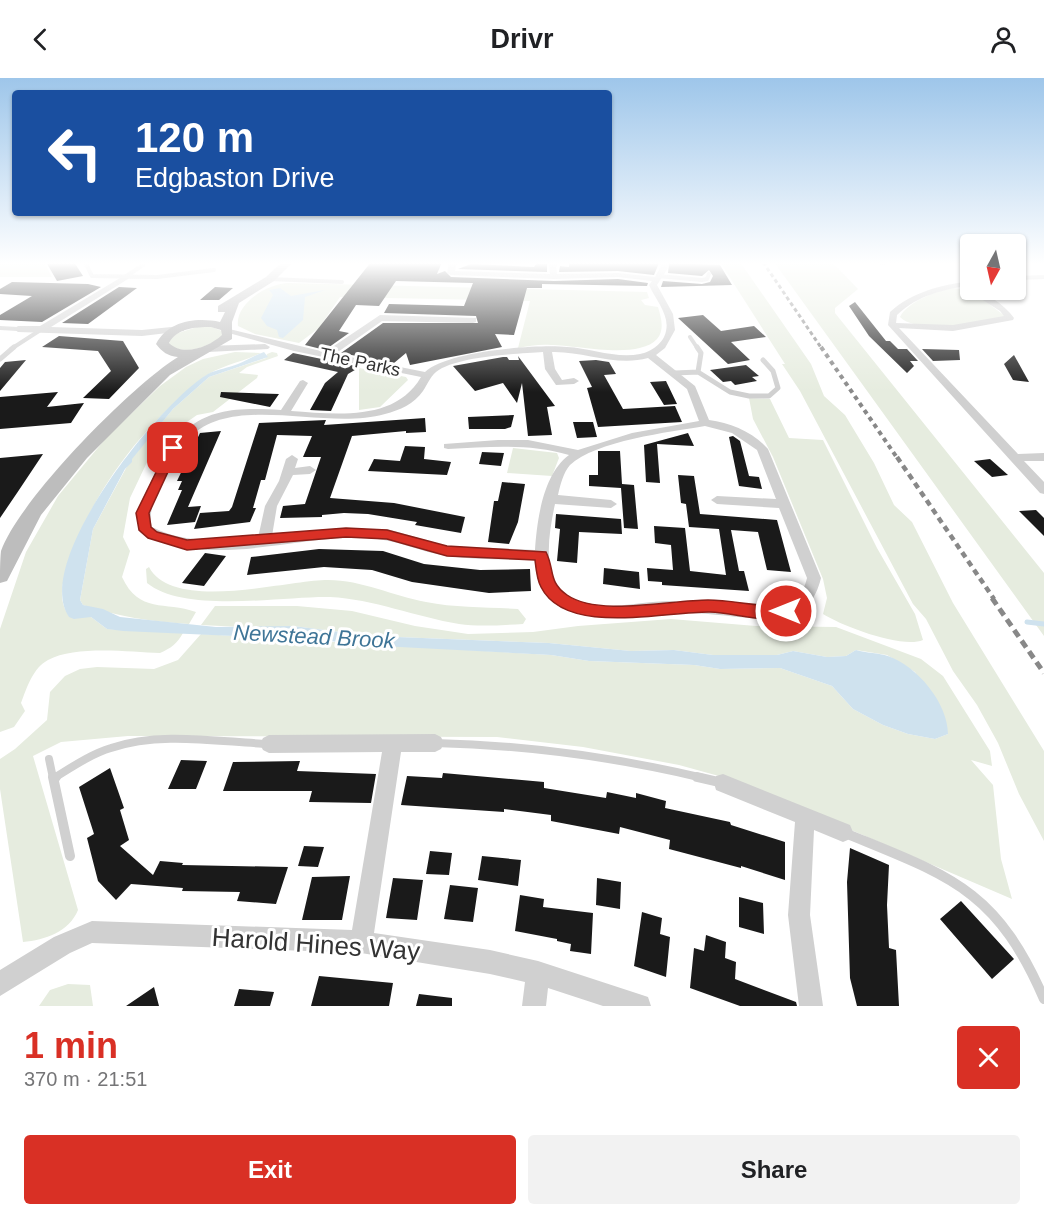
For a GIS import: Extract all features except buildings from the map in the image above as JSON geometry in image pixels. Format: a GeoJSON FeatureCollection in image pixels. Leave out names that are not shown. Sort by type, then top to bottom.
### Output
{"type":"FeatureCollection","features":[{"type":"Feature","properties":{"kind":"main road"},"geometry":{"type":"LineString","coordinates":[[153,381],[164,348],[164,338],[231,305]]}},
{"type":"Feature","properties":{"kind":"main road"},"geometry":{"type":"LineString","coordinates":[[0,575],[23,529],[46,493],[153,381],[181,361],[224,341],[228,336],[228,314],[233,305]]}},
{"type":"Feature","properties":{"kind":"main road"},"geometry":{"type":"LineString","coordinates":[[183,328],[208,324],[227,329]]}},
{"type":"Feature","properties":{"kind":"main road"},"geometry":{"type":"LineString","coordinates":[[164,348],[178,353],[204,350]]}},
{"type":"Feature","properties":{"kind":"street"},"geometry":{"type":"LineString","coordinates":[[42,329],[80,305]]}},
{"type":"Feature","properties":{"kind":"street"},"geometry":{"type":"LineString","coordinates":[[541,555],[447,551],[387,534],[346,533],[264,541],[187,545],[161,540],[146,530],[142,513],[173,448],[187,432],[209,419],[241,411],[350,416],[376,413],[411,399],[418,392],[425,375],[457,360],[572,349],[630,357],[650,355],[668,338],[670,317],[662,305]]}},
{"type":"Feature","properties":{"kind":"street"},"geometry":{"type":"LineString","coordinates":[[905,305],[893,314],[892,325],[1044,490]]}},
{"type":"Feature","properties":{"kind":"street"},"geometry":{"type":"LineString","coordinates":[[892,325],[953,328],[1010,318],[999,305]]}},
{"type":"Feature","properties":{"kind":"street"},"geometry":{"type":"LineString","coordinates":[[328,354],[380,318],[468,317]]}},
{"type":"Feature","properties":{"kind":"street"},"geometry":{"type":"LineString","coordinates":[[18,329],[123,333],[183,328]]}},
{"type":"Feature","properties":{"kind":"street","name":"The Parks"},"geometry":{"type":"LineString","coordinates":[[227,329],[294,348],[425,375]]}},
{"type":"Feature","properties":{"kind":"street"},"geometry":{"type":"LineString","coordinates":[[123,333],[164,348]]}},
{"type":"Feature","properties":{"kind":"street","name":"The Parks"},"geometry":{"type":"LineString","coordinates":[[204,350],[245,346],[294,348]]}},
{"type":"Feature","properties":{"kind":"street"},"geometry":{"type":"LineString","coordinates":[[547,350],[554,384],[574,381]]}},
{"type":"Feature","properties":{"kind":"street"},"geometry":{"type":"LineString","coordinates":[[650,355],[691,388],[705,423]]}},
{"type":"Feature","properties":{"kind":"street"},"geometry":{"type":"LineString","coordinates":[[285,412],[297,383],[314,383]]}},
{"type":"Feature","properties":{"kind":"street"},"geometry":{"type":"LineString","coordinates":[[705,423],[726,426],[747,435],[762,449],[814,578],[810,595],[804,602],[786,611],[770,613],[710,606],[603,612],[580,609],[562,599],[547,586],[541,555],[544,517],[564,464],[577,454],[661,430],[705,423]]}},
{"type":"Feature","properties":{"kind":"street"},"geometry":{"type":"LineString","coordinates":[[448,446],[462,440],[512,441],[551,446],[577,454]]}},
{"type":"Feature","properties":{"kind":"street"},"geometry":{"type":"LineString","coordinates":[[1015,458],[1044,457]]}},
{"type":"Feature","properties":{"kind":"street"},"geometry":{"type":"LineString","coordinates":[[264,541],[271,506],[292,459]]}},
{"type":"Feature","properties":{"kind":"street"},"geometry":{"type":"LineString","coordinates":[[288,472],[310,470]]}},
{"type":"Feature","properties":{"kind":"street"},"geometry":{"type":"LineString","coordinates":[[551,499],[612,504]]}},
{"type":"Feature","properties":{"kind":"street"},"geometry":{"type":"LineString","coordinates":[[717,501],[784,504]]}},
{"type":"Feature","properties":{"kind":"street"},"geometry":{"type":"LineString","coordinates":[[361,942],[393,743]]}},
{"type":"Feature","properties":{"kind":"street"},"geometry":{"type":"LineString","coordinates":[[269,744],[435,743]]}},
{"type":"Feature","properties":{"kind":"street"},"geometry":{"type":"LineString","coordinates":[[723,783],[843,832]]}},
{"type":"Feature","properties":{"kind":"street"},"geometry":{"type":"LineString","coordinates":[[805,815],[800,915],[811,1006]]}},
{"type":"Feature","properties":{"kind":"street","name":"Harold Hines Way"},"geometry":{"type":"LineString","coordinates":[[0,984],[62,945],[92,932],[361,942],[490,962],[538,973],[639,1006]]}},
{"type":"Feature","properties":{"kind":"street"},"geometry":{"type":"LineString","coordinates":[[534,1006],[538,973]]}},
{"type":"Feature","properties":{"kind":"lane"},"geometry":{"type":"LineString","coordinates":[[0,328],[18,329]]}},
{"type":"Feature","properties":{"kind":"lane"},"geometry":{"type":"LineString","coordinates":[[0,359],[8,351],[42,329]]}},
{"type":"Feature","properties":{"kind":"lane"},"geometry":{"type":"LineString","coordinates":[[690,337],[700,353],[698,372]]}},
{"type":"Feature","properties":{"kind":"lane"},"geometry":{"type":"LineString","coordinates":[[675,373],[698,372],[707,381],[726,391],[745,396],[769,396],[778,388],[777,378],[763,360]]}},
{"type":"Feature","properties":{"kind":"lane"},"geometry":{"type":"LineString","coordinates":[[54,778],[92,755],[119,745],[142,742],[269,744]]}},
{"type":"Feature","properties":{"kind":"lane"},"geometry":{"type":"LineString","coordinates":[[435,743],[494,743],[585,754],[651,765],[723,783]]}},
{"type":"Feature","properties":{"kind":"lane"},"geometry":{"type":"LineString","coordinates":[[49,759],[70,856]]}},
{"type":"Feature","properties":{"kind":"lane"},"geometry":{"type":"LineString","coordinates":[[843,832],[945,876],[977,898],[1003,925],[1023,956],[1044,999]]}},
{"type":"Feature","properties":{"kind":"shaded area"},"geometry":{"type":"Polygon","coordinates":[[[245,305],[334,305],[319,328],[299,343],[255,334],[238,326],[238,318],[245,305]]]}},
{"type":"Feature","properties":{"kind":"shaded area"},"geometry":{"type":"Polygon","coordinates":[[[529,305],[647,305],[658,307],[661,319],[662,328],[657,339],[636,349],[606,350],[547,345],[518,348],[529,305]]]}},
{"type":"Feature","properties":{"kind":"shaded area"},"geometry":{"type":"Polygon","coordinates":[[[748,305],[770,305],[811,364],[824,396],[845,415],[874,463],[894,505],[912,522],[953,603],[1044,751],[1044,841],[1019,794],[998,743],[977,705],[953,671],[926,619],[913,604],[800,391],[782,364],[785,364],[748,305]]]}},
{"type":"Feature","properties":{"kind":"shaded area"},"geometry":{"type":"Polygon","coordinates":[[[805,305],[838,305],[835,308],[835,313],[1044,573],[1044,636],[805,305]]]}},
{"type":"Feature","properties":{"kind":"shaded area"},"geometry":{"type":"Polygon","coordinates":[[[910,305],[991,305],[1005,316],[1003,319],[934,326],[909,322],[900,317],[910,305]]]}},
{"type":"Feature","properties":{"kind":"shaded area"},"geometry":{"type":"Polygon","coordinates":[[[197,327],[212,327],[222,331],[222,337],[196,349],[182,350],[169,345],[170,339],[178,333],[197,327]]]}},
{"type":"Feature","properties":{"kind":"shaded area"},"geometry":{"type":"Polygon","coordinates":[[[235,352],[261,353],[216,370],[203,378],[181,396],[141,438],[123,460],[92,509],[80,534],[63,582],[63,603],[70,617],[91,617],[107,629],[183,633],[181,637],[160,653],[88,651],[73,652],[48,660],[38,668],[28,684],[21,703],[25,711],[14,727],[0,732],[0,629],[26,552],[58,496],[106,438],[160,386],[186,367],[203,359],[235,352]]]}},
{"type":"Feature","properties":{"kind":"shaded area"},"geometry":{"type":"Polygon","coordinates":[[[277,353],[278,356],[247,367],[239,373],[258,375],[257,378],[213,412],[197,415],[174,431],[149,458],[130,498],[123,537],[130,551],[122,577],[136,597],[154,604],[196,612],[189,624],[134,618],[83,605],[80,600],[93,529],[131,459],[173,409],[209,377],[266,358],[267,354],[277,353]]]}},
{"type":"Feature","properties":{"kind":"shaded area"},"geometry":{"type":"Polygon","coordinates":[[[359,368],[406,377],[408,380],[380,407],[359,410],[359,368]]]}},
{"type":"Feature","properties":{"kind":"shaded area"},"geometry":{"type":"Polygon","coordinates":[[[749,398],[770,399],[789,438],[823,440],[877,548],[915,614],[923,640],[913,642],[887,639],[857,630],[823,614],[827,598],[823,579],[773,457],[753,419],[749,398]]]}},
{"type":"Feature","properties":{"kind":"shaded area"},"geometry":{"type":"Polygon","coordinates":[[[513,448],[557,453],[559,458],[552,476],[507,473],[513,448]]]}},
{"type":"Feature","properties":{"kind":"shaded area"},"geometry":{"type":"Polygon","coordinates":[[[149,567],[162,581],[181,588],[232,591],[309,581],[341,581],[437,604],[518,609],[526,619],[523,624],[467,625],[362,601],[330,597],[235,601],[185,598],[164,592],[147,583],[146,569],[149,567]]]}},
{"type":"Feature","properties":{"kind":"shaded area"},"geometry":{"type":"Polygon","coordinates":[[[215,606],[297,606],[352,611],[415,626],[468,634],[533,632],[671,619],[756,626],[836,627],[921,659],[943,676],[990,751],[992,766],[971,760],[993,785],[1001,859],[1012,899],[737,781],[679,765],[583,747],[497,737],[128,736],[61,742],[33,756],[78,910],[69,924],[62,929],[48,937],[23,942],[0,789],[0,759],[15,749],[47,720],[50,692],[65,676],[80,669],[97,667],[154,669],[178,660],[201,634],[551,655],[589,661],[694,665],[720,669],[780,668],[832,686],[853,709],[883,725],[908,734],[935,739],[948,734],[915,672],[887,655],[856,650],[846,656],[827,657],[793,651],[777,655],[713,655],[674,650],[631,651],[549,643],[372,636],[293,626],[263,628],[201,625],[215,606]]]}},
{"type":"Feature","properties":{"kind":"shaded area"},"geometry":{"type":"Polygon","coordinates":[[[68,984],[90,985],[93,1006],[39,1006],[50,990],[68,984]]]}},
{"type":"Feature","properties":{"kind":"water"},"geometry":{"type":"Polygon","coordinates":[[[268,305],[304,305],[303,320],[283,338],[279,337],[277,330],[267,326],[261,318],[268,305]]]}},
{"type":"Feature","properties":{"kind":"water"},"geometry":{"type":"Polygon","coordinates":[[[264,352],[268,357],[209,377],[173,409],[132,459],[93,529],[80,600],[83,605],[103,609],[120,617],[216,627],[293,626],[372,636],[549,643],[631,651],[674,650],[713,655],[777,655],[793,651],[827,657],[846,656],[856,650],[888,656],[910,668],[920,677],[937,698],[943,710],[948,734],[935,739],[908,734],[883,725],[853,709],[832,686],[780,668],[720,669],[694,665],[589,661],[551,655],[361,645],[322,640],[123,631],[107,629],[91,617],[74,619],[69,617],[62,592],[68,560],[84,523],[106,485],[161,416],[187,390],[208,374],[264,352]]]}},
{"type":"Feature","properties":{"kind":"waterway","name":"Newstead Brook"},"geometry":{"type":"LineString","coordinates":[[1027,622],[1044,624]]}},
{"type":"Feature","properties":{"kind":"railway"},"geometry":{"type":"LineString","coordinates":[[792,305],[822,349]]}},
{"type":"Feature","properties":{"kind":"railway"},"geometry":{"type":"LineString","coordinates":[[821,347],[898,459]]}},
{"type":"Feature","properties":{"kind":"railway"},"geometry":{"type":"LineString","coordinates":[[897,457],[994,599]]}},
{"type":"Feature","properties":{"kind":"railway"},"geometry":{"type":"LineString","coordinates":[[992,598],[1044,673]]}},
{"type":"Feature","properties":{"kind":"route"},"geometry":{"type":"LineString","coordinates":[[173,448],[142,513],[146,530],[161,540],[172,543],[187,545],[264,541],[346,533],[387,534],[447,551],[475,554],[541,555],[542,570],[547,586],[562,599],[580,609],[603,612],[655,607],[710,606],[770,613],[786,611]]}}]}
